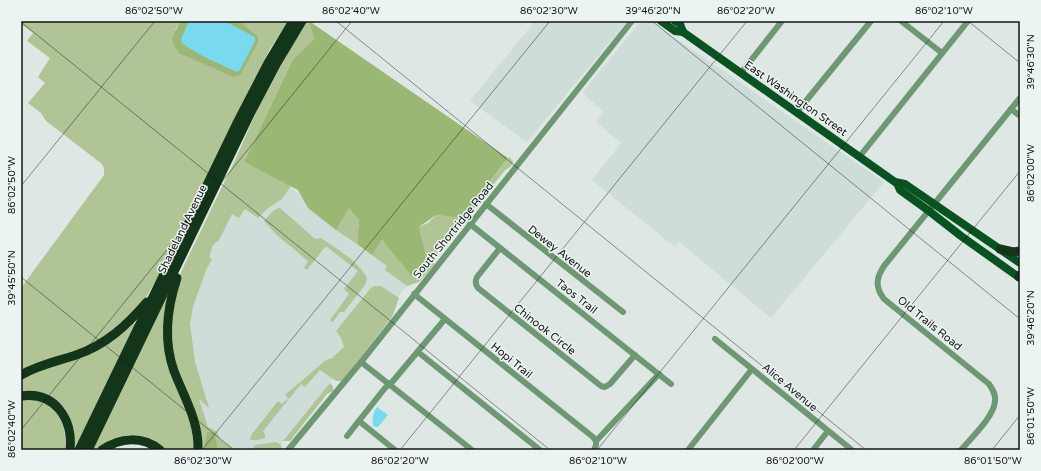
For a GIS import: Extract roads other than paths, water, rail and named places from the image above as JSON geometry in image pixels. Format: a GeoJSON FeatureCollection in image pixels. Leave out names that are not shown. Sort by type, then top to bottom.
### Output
{"type":"FeatureCollection","features":[{"type":"Feature","properties":{"kind":"highway","name":"Shadeland Avenue"},"geometry":{"type":"LineString","coordinates":[[79,450],[243,111],[268,63],[293,21]]}},
{"type":"Feature","properties":{"kind":"highway","name":"Shadeland Avenue"},"geometry":{"type":"LineString","coordinates":[[88,450],[259,97],[302,21]]}},
{"type":"Feature","properties":{"kind":"highway"},"geometry":{"type":"LineString","coordinates":[[187,246],[170,299],[168,334],[174,370],[195,423],[198,435],[198,450]]}},
{"type":"Feature","properties":{"kind":"highway"},"geometry":{"type":"LineString","coordinates":[[1000,249],[1013,252],[1020,251]]}},
{"type":"Feature","properties":{"kind":"highway"},"geometry":{"type":"LineString","coordinates":[[21,375],[36,367],[83,352],[102,342],[128,324],[154,293]]}},
{"type":"Feature","properties":{"kind":"highway"},"geometry":{"type":"LineString","coordinates":[[21,396],[30,395],[44,399],[59,409],[69,428],[70,450]]}},
{"type":"Feature","properties":{"kind":"highway"},"geometry":{"type":"LineString","coordinates":[[102,450],[114,443],[131,440],[148,443],[160,450]]}},
{"type":"Feature","properties":{"kind":"main road","name":"East Washington Street"},"geometry":{"type":"LineString","coordinates":[[661,21],[675,31],[683,32],[897,183],[905,184],[932,208],[952,229],[1020,277]]}},
{"type":"Feature","properties":{"kind":"main road","name":"East Washington Street"},"geometry":{"type":"LineString","coordinates":[[675,21],[680,24],[683,32]]}},
{"type":"Feature","properties":{"kind":"main road","name":"East Washington Street"},"geometry":{"type":"LineString","coordinates":[[932,208],[1000,249],[1020,263]]}},
{"type":"Feature","properties":{"kind":"street","name":"South Shortridge Road"},"geometry":{"type":"LineString","coordinates":[[288,450],[361,362],[632,21]]}},
{"type":"Feature","properties":{"kind":"street"},"geometry":{"type":"LineString","coordinates":[[741,72],[782,21]]}},
{"type":"Feature","properties":{"kind":"street"},"geometry":{"type":"LineString","coordinates":[[798,112],[871,21]]}},
{"type":"Feature","properties":{"kind":"street"},"geometry":{"type":"LineString","coordinates":[[901,21],[942,54]]}},
{"type":"Feature","properties":{"kind":"street"},"geometry":{"type":"LineString","coordinates":[[860,156],[968,21]]}},
{"type":"Feature","properties":{"kind":"street","name":"Old Trails Road"},"geometry":{"type":"LineString","coordinates":[[962,450],[992,412],[996,401],[993,390],[989,384],[884,298],[877,285],[879,276],[884,266],[1020,98]]}},
{"type":"Feature","properties":{"kind":"street"},"geometry":{"type":"LineString","coordinates":[[1011,109],[1020,116]]}},
{"type":"Feature","properties":{"kind":"street","name":"Dewey Avenue"},"geometry":{"type":"LineString","coordinates":[[486,204],[623,312]]}},
{"type":"Feature","properties":{"kind":"street","name":"Taos Trail"},"geometry":{"type":"LineString","coordinates":[[470,224],[671,384]]}},
{"type":"Feature","properties":{"kind":"street","name":"Chinook Circle"},"geometry":{"type":"LineString","coordinates":[[500,248],[477,277],[475,281],[478,288],[601,386],[605,387],[610,384],[635,355]]}},
{"type":"Feature","properties":{"kind":"street","name":"Hopi Trail"},"geometry":{"type":"LineString","coordinates":[[414,294],[593,437],[596,441]]}},
{"type":"Feature","properties":{"kind":"street"},"geometry":{"type":"LineString","coordinates":[[347,436],[445,319]]}},
{"type":"Feature","properties":{"kind":"street","name":"Alice Avenue"},"geometry":{"type":"LineString","coordinates":[[715,339],[852,450]]}},
{"type":"Feature","properties":{"kind":"street"},"geometry":{"type":"LineString","coordinates":[[418,352],[540,450]]}},
{"type":"Feature","properties":{"kind":"street"},"geometry":{"type":"LineString","coordinates":[[361,362],[472,450]]}},
{"type":"Feature","properties":{"kind":"street"},"geometry":{"type":"LineString","coordinates":[[688,450],[752,369]]}},
{"type":"Feature","properties":{"kind":"street"},"geometry":{"type":"LineString","coordinates":[[594,450],[596,441],[659,374]]}},
{"type":"Feature","properties":{"kind":"street"},"geometry":{"type":"LineString","coordinates":[[359,421],[395,450]]}},
{"type":"Feature","properties":{"kind":"street"},"geometry":{"type":"LineString","coordinates":[[813,450],[828,431]]}},
{"type":"Feature","properties":{"kind":"water"},"geometry":{"type":"Polygon","coordinates":[[[189,21],[224,21],[255,37],[255,41],[240,70],[237,72],[195,52],[182,43],[181,39],[189,21]]]}},
{"type":"Feature","properties":{"kind":"water"},"geometry":{"type":"Polygon","coordinates":[[[377,407],[388,415],[378,427],[373,426],[374,413],[377,407]]]}}]}
